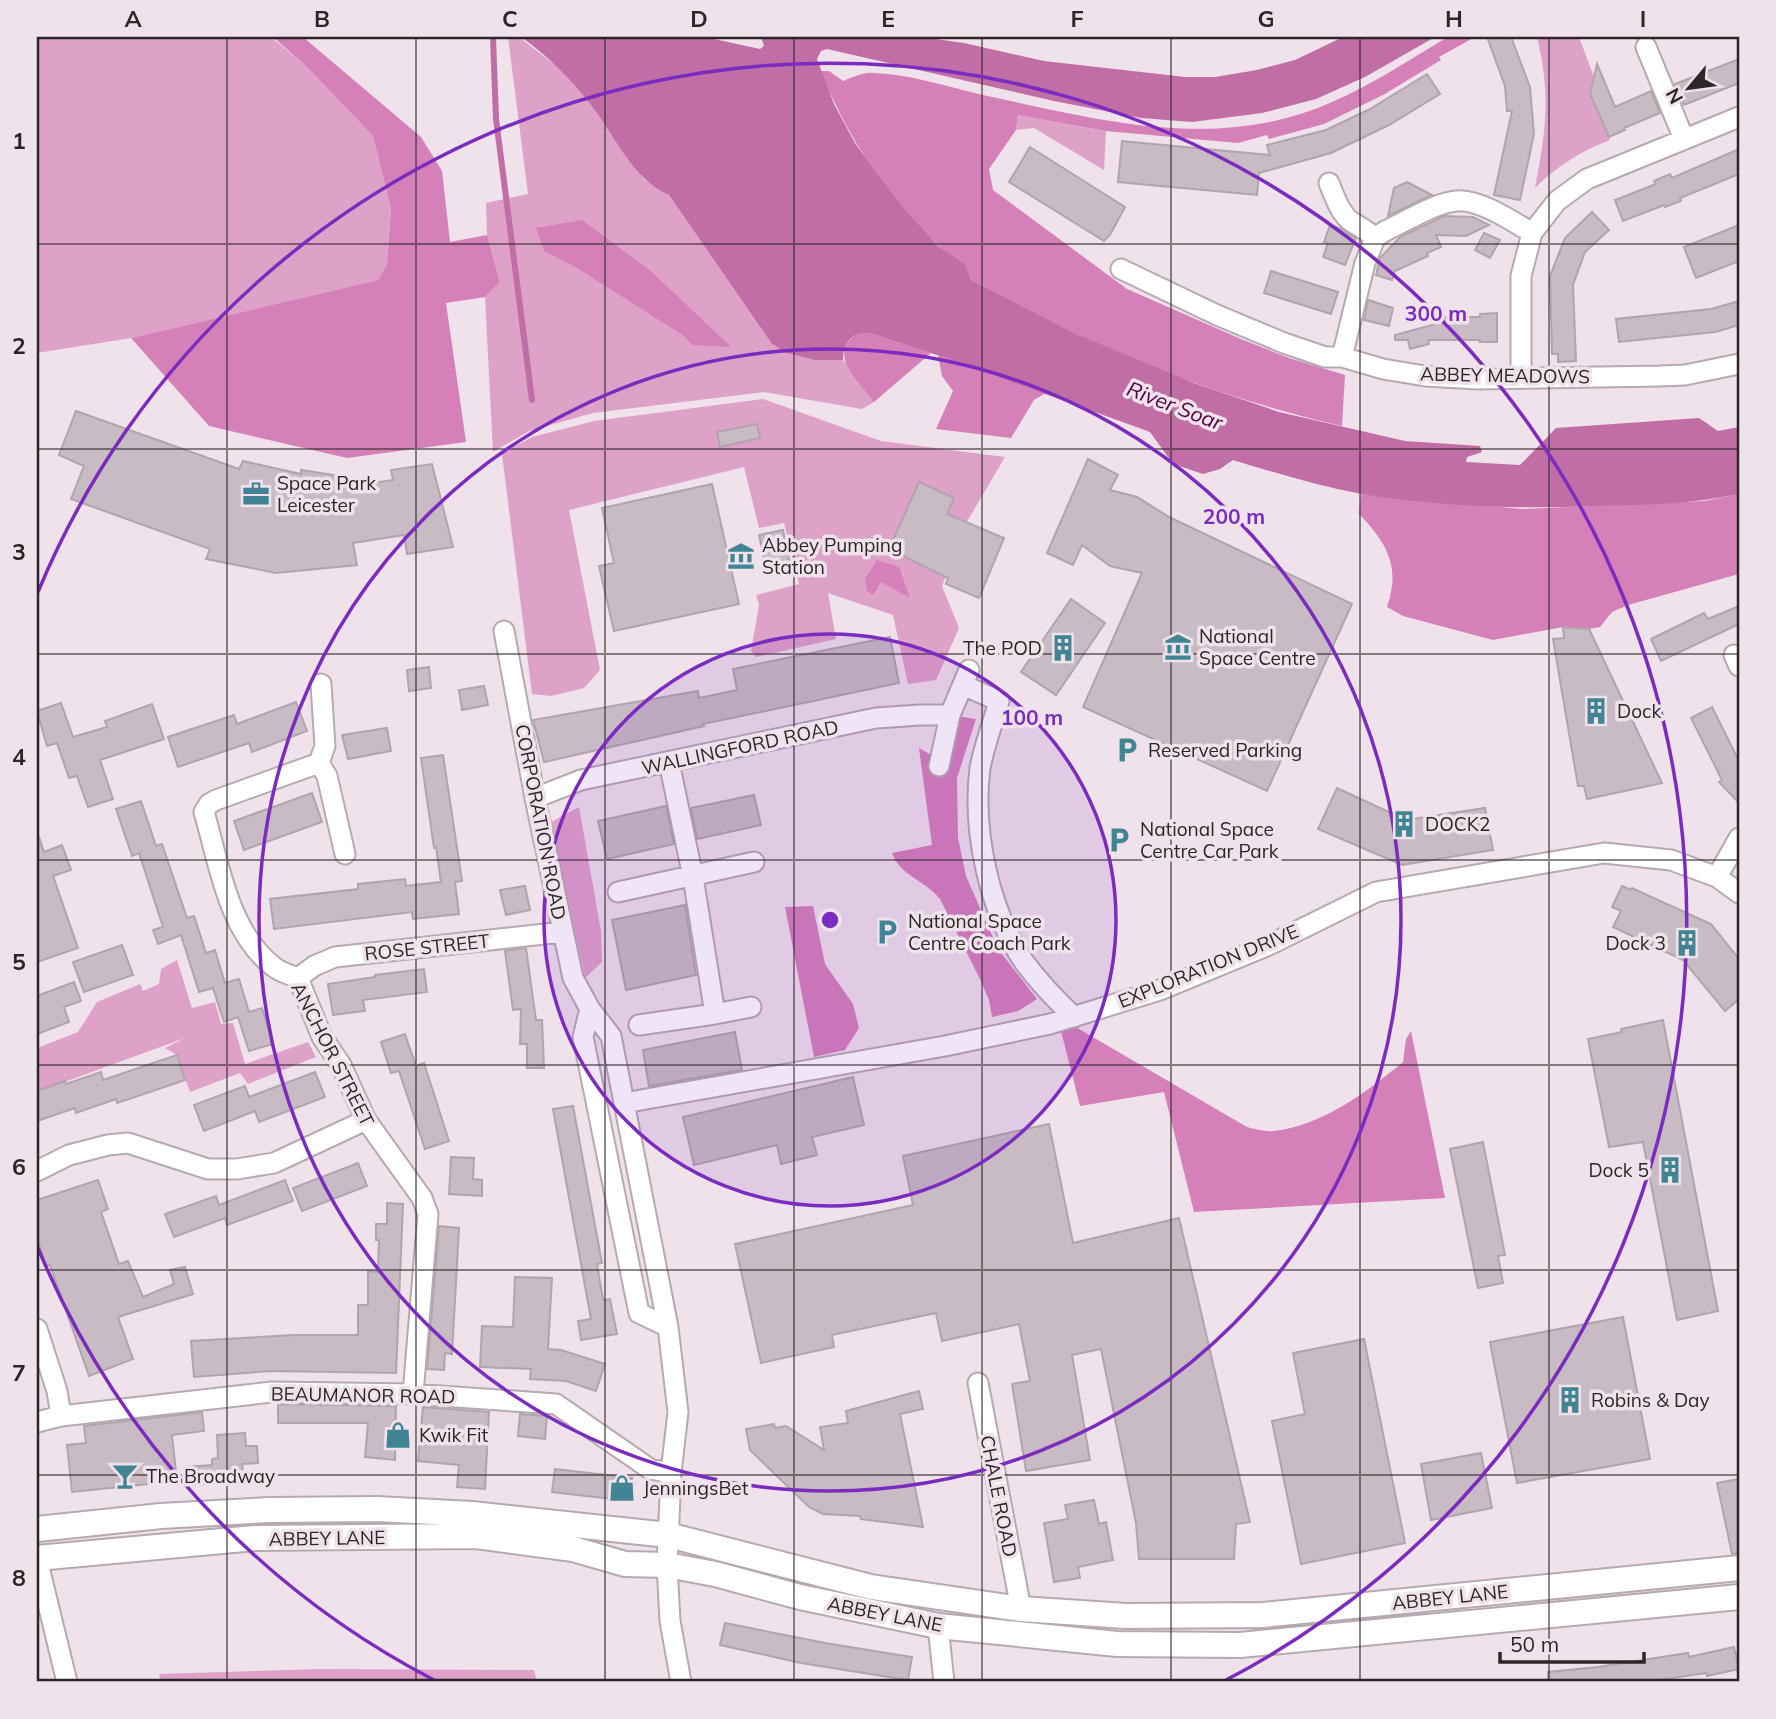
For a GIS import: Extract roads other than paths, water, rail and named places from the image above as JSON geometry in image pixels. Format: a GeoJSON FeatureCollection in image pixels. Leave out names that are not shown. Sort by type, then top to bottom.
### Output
{"type":"FeatureCollection","features":[{"type":"Feature","properties":{"kind":"main road","name":"ABBEY LANE"},"geometry":{"type":"LineString","coordinates":[[40,1529],[161,1516],[269,1510],[377,1509],[472,1514],[668,1535],[871,1587],[1021,1609],[1126,1616],[1264,1615],[1739,1568]]}},
{"type":"Feature","properties":{"kind":"main road"},"geometry":{"type":"LineString","coordinates":[[40,1529],[40,1558]]}},
{"type":"Feature","properties":{"kind":"main road","name":"ABBEY LANE"},"geometry":{"type":"LineString","coordinates":[[40,1558],[255,1538],[476,1536],[573,1549],[625,1564],[667,1565],[715,1574],[800,1597],[938,1626],[1117,1644],[1240,1645],[1739,1597]]}},
{"type":"Feature","properties":{"kind":"street"},"geometry":{"type":"LineString","coordinates":[[1646,47],[1684,139]]}},
{"type":"Feature","properties":{"kind":"street"},"geometry":{"type":"LineString","coordinates":[[1521,377],[1521,276],[1532,233],[1557,201],[1578,184],[1604,171],[1739,117]]}},
{"type":"Feature","properties":{"kind":"street"},"geometry":{"type":"LineString","coordinates":[[1329,183],[1339,207],[1350,221],[1375,238]]}},
{"type":"Feature","properties":{"kind":"street"},"geometry":{"type":"LineString","coordinates":[[1342,357],[1364,263],[1375,238],[1404,222],[1457,201],[1469,202],[1495,213],[1532,233]]}},
{"type":"Feature","properties":{"kind":"street","name":"ABBEY MEADOWS"},"geometry":{"type":"LineString","coordinates":[[1121,269],[1217,315],[1284,343],[1325,357],[1342,357],[1382,369],[1425,376],[1479,379],[1619,377],[1685,374],[1739,364]]}},
{"type":"Feature","properties":{"kind":"street","name":"CORPORATION ROAD"},"geometry":{"type":"LineString","coordinates":[[504,631],[534,798],[573,978],[590,1009],[611,1036],[668,1327],[678,1412],[671,1473],[667,1565],[670,1621],[681,1682]]}},
{"type":"Feature","properties":{"kind":"street"},"geometry":{"type":"LineString","coordinates":[[940,766],[950,715],[966,677],[999,701],[981,766],[978,801],[987,876],[1012,941],[1023,960],[1053,997],[1074,1017]]}},
{"type":"Feature","properties":{"kind":"street"},"geometry":{"type":"LineString","coordinates":[[321,684],[325,746],[319,763],[327,776],[345,855]]}},
{"type":"Feature","properties":{"kind":"street","name":"WALLINGFORD ROAD"},"geometry":{"type":"LineString","coordinates":[[534,798],[581,780],[876,718],[950,715]]}},
{"type":"Feature","properties":{"kind":"street"},"geometry":{"type":"LineString","coordinates":[[669,762],[693,877],[715,1014]]}},
{"type":"Feature","properties":{"kind":"street","name":"ANCHOR STREET"},"geometry":{"type":"LineString","coordinates":[[319,763],[216,800],[209,804],[204,812],[229,899],[245,933],[275,968],[298,978],[322,1037],[341,1065],[366,1121],[422,1198],[428,1213],[413,1394]]}},
{"type":"Feature","properties":{"kind":"street"},"geometry":{"type":"LineString","coordinates":[[1717,877],[1739,838]]}},
{"type":"Feature","properties":{"kind":"street","name":"EXPLORATION DRIVE"},"geometry":{"type":"LineString","coordinates":[[624,1103],[945,1046],[1074,1017],[1160,990],[1257,950],[1376,892],[1604,853],[1671,860],[1717,877],[1739,893]]}},
{"type":"Feature","properties":{"kind":"street"},"geometry":{"type":"LineString","coordinates":[[618,892],[754,862]]}},
{"type":"Feature","properties":{"kind":"street","name":"ROSE STREET"},"geometry":{"type":"LineString","coordinates":[[298,978],[314,966],[335,957],[563,932]]}},
{"type":"Feature","properties":{"kind":"street"},"geometry":{"type":"LineString","coordinates":[[639,1025],[751,1007]]}},
{"type":"Feature","properties":{"kind":"street"},"geometry":{"type":"LineString","coordinates":[[590,1009],[583,1037],[639,1313],[668,1327]]}},
{"type":"Feature","properties":{"kind":"street"},"geometry":{"type":"LineString","coordinates":[[37,1171],[69,1156],[108,1145],[128,1143],[208,1169],[237,1169],[274,1163],[366,1121]]}},
{"type":"Feature","properties":{"kind":"street"},"geometry":{"type":"LineString","coordinates":[[37,1329],[57,1391],[61,1416]]}},
{"type":"Feature","properties":{"kind":"street","name":"CHALE ROAD"},"geometry":{"type":"LineString","coordinates":[[978,1383],[1021,1609]]}},
{"type":"Feature","properties":{"kind":"street","name":"BEAUMANOR ROAD"},"geometry":{"type":"LineString","coordinates":[[37,1422],[61,1416],[272,1392],[413,1394],[556,1404],[650,1469],[671,1473]]}},
{"type":"Feature","properties":{"kind":"street"},"geometry":{"type":"LineString","coordinates":[[40,1558],[67,1682]]}},
{"type":"Feature","properties":{"kind":"street"},"geometry":{"type":"LineString","coordinates":[[938,1626],[944,1682]]}},
{"type":"Feature","properties":{"kind":"water","name":"River Soar"},"geometry":{"type":"Polygon","coordinates":[[[521,37],[705,37],[760,49],[764,46],[761,37],[922,37],[964,43],[1044,61],[1185,77],[1215,77],[1295,60],[1343,37],[1435,37],[1365,77],[1316,99],[1262,113],[1192,122],[1141,118],[1054,101],[827,49],[821,51],[817,59],[834,104],[855,143],[902,206],[937,245],[964,264],[971,280],[1076,334],[1194,383],[1279,412],[1405,441],[1480,446],[1482,452],[1467,457],[1466,462],[1520,465],[1556,428],[1699,418],[1718,431],[1739,427],[1739,494],[1650,504],[1479,506],[1362,494],[1233,460],[1220,469],[1203,474],[1173,464],[1150,432],[870,333],[858,334],[850,340],[843,360],[815,360],[787,353],[772,344],[669,195],[656,188],[634,167],[575,86],[550,60],[521,37]]]}},
{"type":"Feature","properties":{"kind":"waterway"},"geometry":{"type":"LineString","coordinates":[[493,37],[496,119],[532,400]]}},
{"type":"Feature","properties":{"kind":"place","name":"Space Park Leicester"},"geometry":{"type":"Point","coordinates":[256,494]}},
{"type":"Feature","properties":{"kind":"place","name":"Abbey Pumping Station"},"geometry":{"type":"Point","coordinates":[741,556]}},
{"type":"Feature","properties":{"kind":"place","name":"National Space Centre"},"geometry":{"type":"Point","coordinates":[1178,647]}},
{"type":"Feature","properties":{"kind":"place","name":"The POD"},"geometry":{"type":"Point","coordinates":[1063,648]}},
{"type":"Feature","properties":{"kind":"place","name":"Dock"},"geometry":{"type":"Point","coordinates":[1596,711]}},
{"type":"Feature","properties":{"kind":"place","name":"Reserved Parking"},"geometry":{"type":"Point","coordinates":[1127,750]}},
{"type":"Feature","properties":{"kind":"place","name":"DOCK2"},"geometry":{"type":"Point","coordinates":[1404,824]}},
{"type":"Feature","properties":{"kind":"place","name":"National Space Centre Car Park"},"geometry":{"type":"Point","coordinates":[1119,840]}},
{"type":"Feature","properties":{"kind":"place","name":"National Space Centre Coach Park"},"geometry":{"type":"Point","coordinates":[887,932]}},
{"type":"Feature","properties":{"kind":"place","name":"Dock 3"},"geometry":{"type":"Point","coordinates":[1687,943]}},
{"type":"Feature","properties":{"kind":"place","name":"Dock 5"},"geometry":{"type":"Point","coordinates":[1670,1170]}},
{"type":"Feature","properties":{"kind":"place","name":"Robins & Day"},"geometry":{"type":"Point","coordinates":[1570,1400]}},
{"type":"Feature","properties":{"kind":"place","name":"Kwik Fit"},"geometry":{"type":"Point","coordinates":[398,1435]}},
{"type":"Feature","properties":{"kind":"place","name":"The Broadway"},"geometry":{"type":"Point","coordinates":[125,1476]}},
{"type":"Feature","properties":{"kind":"place","name":"JenningsBet"},"geometry":{"type":"Point","coordinates":[622,1488]}}]}
